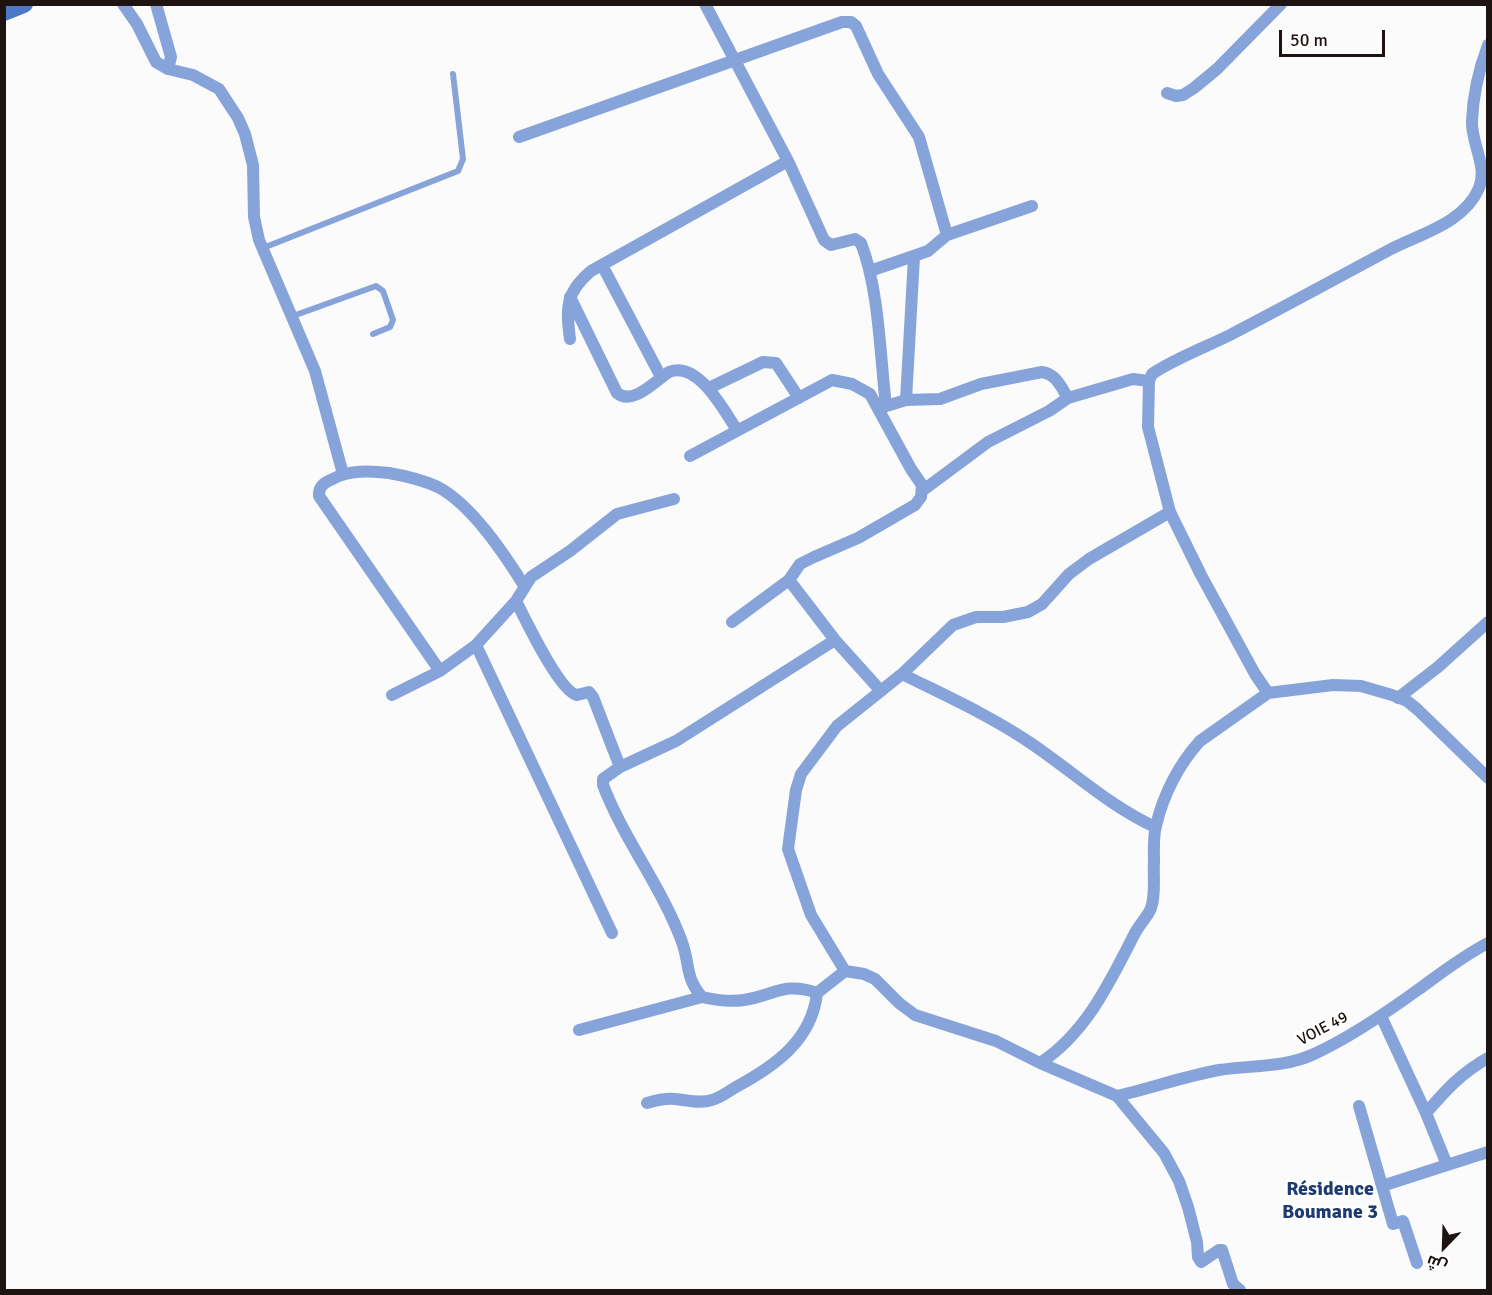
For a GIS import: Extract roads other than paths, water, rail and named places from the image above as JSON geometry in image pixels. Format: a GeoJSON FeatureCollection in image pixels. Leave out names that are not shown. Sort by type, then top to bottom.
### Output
{"type":"FeatureCollection","features":[{"type":"Feature","properties":{"kind":"main road"},"geometry":{"type":"LineString","coordinates":[[4,12],[24,4]]}},
{"type":"Feature","properties":{"kind":"street"},"geometry":{"type":"LineString","coordinates":[[123,4],[137,24],[156,62],[168,69],[193,75],[219,89],[238,118],[245,134],[253,165],[254,217],[263,248],[315,371],[343,474]]}},
{"type":"Feature","properties":{"kind":"street"},"geometry":{"type":"LineString","coordinates":[[156,4],[171,57],[168,69]]}},
{"type":"Feature","properties":{"kind":"street"},"geometry":{"type":"LineString","coordinates":[[705,4],[788,161],[824,240],[834,245],[852,240],[860,241],[869,263],[882,407]]}},
{"type":"Feature","properties":{"kind":"street"},"geometry":{"type":"LineString","coordinates":[[1167,93],[1183,94],[1194,88],[1217,69],[1281,4]]}},
{"type":"Feature","properties":{"kind":"street"},"geometry":{"type":"LineString","coordinates":[[519,137],[842,22],[854,24],[878,74],[908,117],[918,137],[947,235]]}},
{"type":"Feature","properties":{"kind":"street"},"geometry":{"type":"LineString","coordinates":[[1268,693],[1255,674],[1201,575],[1170,512],[1148,427],[1149,381],[1155,372],[1436,228],[1465,208],[1480,185],[1481,167],[1472,121],[1479,70],[1488,45]]}},
{"type":"Feature","properties":{"kind":"street"},"geometry":{"type":"LineString","coordinates":[[570,339],[567,304],[582,278],[788,161]]}},
{"type":"Feature","properties":{"kind":"street"},"geometry":{"type":"LineString","coordinates":[[870,271],[928,251],[947,235],[1032,206]]}},
{"type":"Feature","properties":{"kind":"street"},"geometry":{"type":"LineString","coordinates":[[906,400],[914,257]]}},
{"type":"Feature","properties":{"kind":"street"},"geometry":{"type":"LineString","coordinates":[[602,265],[661,378]]}},
{"type":"Feature","properties":{"kind":"street"},"geometry":{"type":"LineString","coordinates":[[570,297],[617,393],[624,398],[633,397],[672,370],[679,369],[692,375],[709,388],[737,430]]}},
{"type":"Feature","properties":{"kind":"street"},"geometry":{"type":"LineString","coordinates":[[709,388],[763,362],[772,361],[776,363],[799,398]]}},
{"type":"Feature","properties":{"kind":"street"},"geometry":{"type":"LineString","coordinates":[[882,407],[906,400],[940,399],[981,384],[1042,372],[1049,373],[1055,378],[1068,398]]}},
{"type":"Feature","properties":{"kind":"street"},"geometry":{"type":"LineString","coordinates":[[922,491],[988,442],[1049,411],[1068,398],[1133,379],[1149,381]]}},
{"type":"Feature","properties":{"kind":"street"},"geometry":{"type":"LineString","coordinates":[[690,456],[832,380],[852,384],[870,394],[882,407],[911,469],[922,485],[921,497],[915,505],[858,538],[800,564],[789,580],[732,622]]}},
{"type":"Feature","properties":{"kind":"street"},"geometry":{"type":"LineString","coordinates":[[440,671],[319,496],[322,484],[343,474],[368,471],[412,478],[439,488],[482,526],[525,587]]}},
{"type":"Feature","properties":{"kind":"street"},"geometry":{"type":"LineString","coordinates":[[392,695],[440,671],[476,645],[516,602],[531,577],[570,551],[617,514],[674,499]]}},
{"type":"Feature","properties":{"kind":"street"},"geometry":{"type":"LineString","coordinates":[[845,971],[811,915],[788,849],[796,790],[801,774],[837,726],[902,674],[953,625],[976,616],[1003,617],[1028,612],[1042,604],[1069,574],[1089,559],[1170,512]]}},
{"type":"Feature","properties":{"kind":"street"},"geometry":{"type":"LineString","coordinates":[[789,580],[835,640],[880,690]]}},
{"type":"Feature","properties":{"kind":"street"},"geometry":{"type":"LineString","coordinates":[[516,602],[567,690],[577,695],[589,692],[593,697],[620,768]]}},
{"type":"Feature","properties":{"kind":"street"},"geometry":{"type":"LineString","coordinates":[[1398,698],[1438,667],[1488,622]]}},
{"type":"Feature","properties":{"kind":"street"},"geometry":{"type":"LineString","coordinates":[[702,997],[690,981],[679,934],[603,785],[603,779],[620,768],[676,741],[835,640]]}},
{"type":"Feature","properties":{"kind":"street"},"geometry":{"type":"LineString","coordinates":[[476,645],[612,933]]}},
{"type":"Feature","properties":{"kind":"street"},"geometry":{"type":"LineString","coordinates":[[902,674],[975,711],[1028,742],[1122,809],[1155,827]]}},
{"type":"Feature","properties":{"kind":"street"},"geometry":{"type":"LineString","coordinates":[[1040,1063],[1058,1052],[1081,1025],[1112,980],[1139,924],[1151,910],[1155,827],[1165,798],[1191,751],[1209,734],[1254,705],[1268,693],[1342,685],[1361,686],[1398,698],[1417,709],[1488,778]]}},
{"type":"Feature","properties":{"kind":"street","name":"VOIE 49"},"geometry":{"type":"LineString","coordinates":[[1117,1096],[1191,1076],[1297,1061],[1333,1044],[1381,1016],[1488,943]]}},
{"type":"Feature","properties":{"kind":"street"},"geometry":{"type":"LineString","coordinates":[[647,1103],[665,1099],[705,1102],[714,1100],[766,1070],[790,1050],[799,1039],[812,1019],[817,993],[845,971],[864,974],[875,979],[899,1004],[915,1015],[996,1041],[1040,1063],[1117,1096],[1164,1153],[1179,1181],[1188,1206],[1201,1262],[1222,1250],[1233,1284],[1240,1290]]}},
{"type":"Feature","properties":{"kind":"street"},"geometry":{"type":"LineString","coordinates":[[579,1029],[702,997],[713,1000],[746,1000],[779,989],[792,988],[804,988],[817,993]]}},
{"type":"Feature","properties":{"kind":"street"},"geometry":{"type":"LineString","coordinates":[[1381,1016],[1426,1113],[1447,1165]]}},
{"type":"Feature","properties":{"kind":"street"},"geometry":{"type":"LineString","coordinates":[[1426,1113],[1468,1069],[1488,1058]]}},
{"type":"Feature","properties":{"kind":"street"},"geometry":{"type":"LineString","coordinates":[[1359,1106],[1393,1224],[1403,1221],[1417,1263]]}},
{"type":"Feature","properties":{"kind":"street"},"geometry":{"type":"LineString","coordinates":[[1382,1186],[1488,1152]]}},
{"type":"Feature","properties":{"kind":"lane"},"geometry":{"type":"LineString","coordinates":[[263,248],[458,171],[464,159],[453,74]]}},
{"type":"Feature","properties":{"kind":"lane"},"geometry":{"type":"LineString","coordinates":[[293,316],[376,286],[383,291],[393,320],[390,327],[373,334]]}},
{"type":"Feature","properties":{"kind":"district","name":"Résidence Boumane 3"},"geometry":{"type":"Point","coordinates":[1330,1202]}}]}
